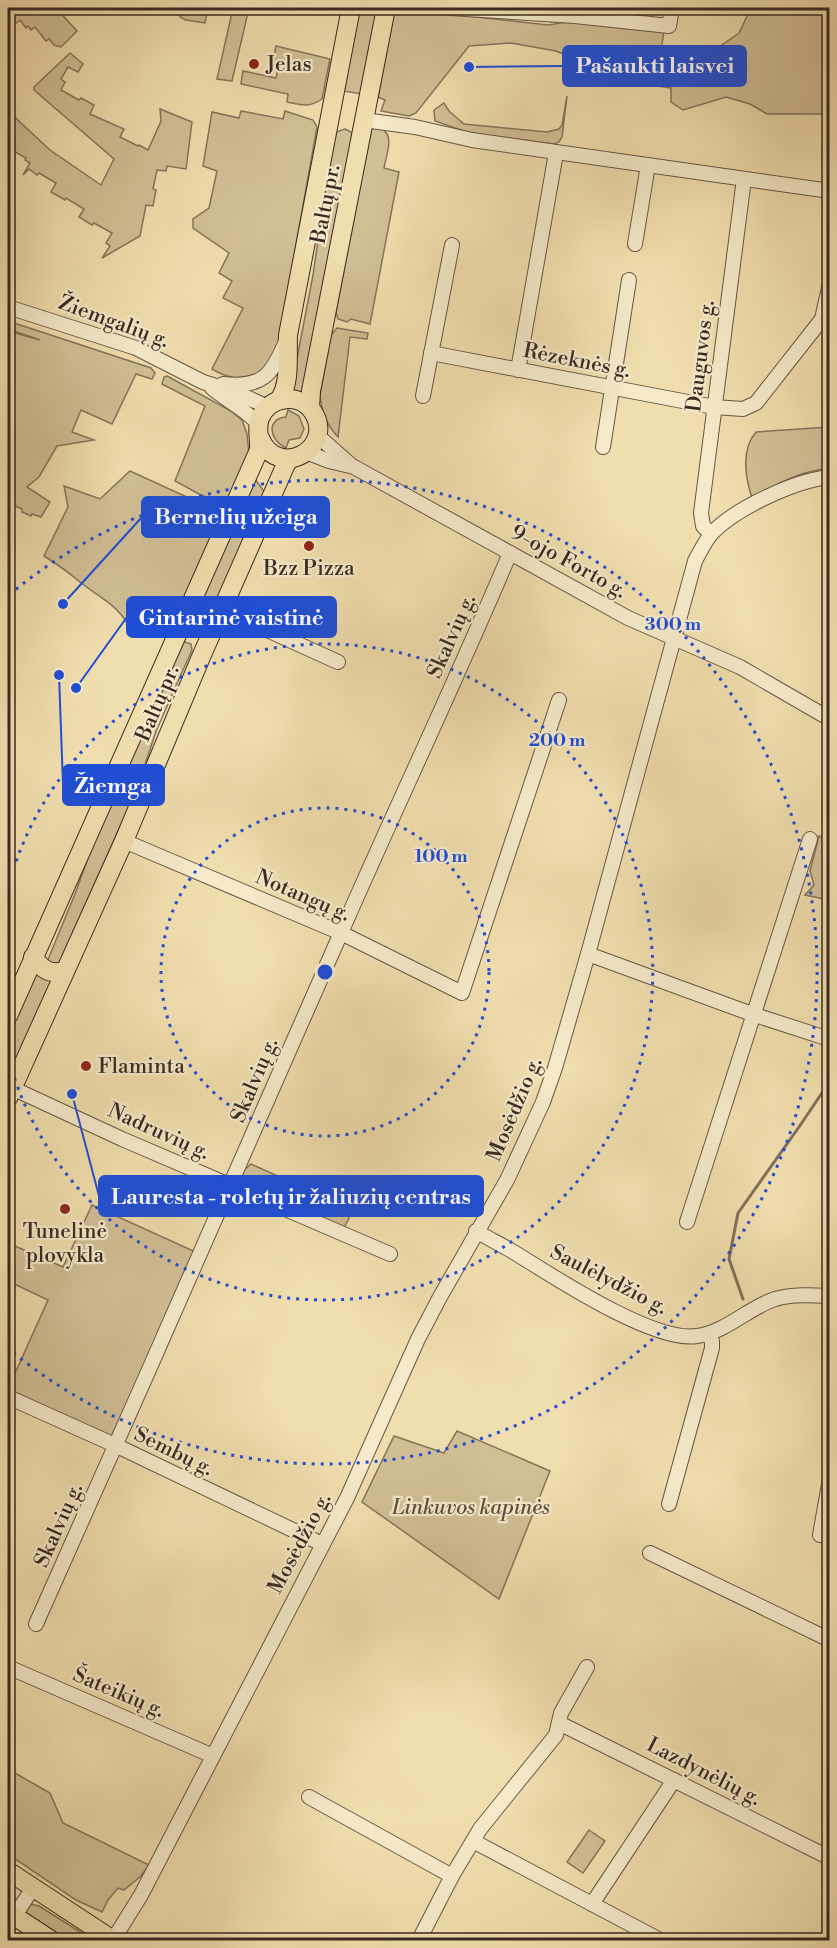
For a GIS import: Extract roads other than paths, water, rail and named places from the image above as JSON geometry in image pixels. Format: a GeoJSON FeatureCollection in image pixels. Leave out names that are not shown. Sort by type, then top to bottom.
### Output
{"type":"FeatureCollection","features":[{"type":"Feature","properties":{"kind":"main road","name":"Baltų pr."},"geometry":{"type":"LineString","coordinates":[[8,1016],[260,450],[259,431],[263,412],[284,393],[287,381],[288,335],[351,8]]}},
{"type":"Feature","properties":{"kind":"main road","name":"Baltų pr."},"geometry":{"type":"LineString","coordinates":[[10,1093],[124,841],[267,506],[298,455],[315,442],[318,424],[310,408],[311,391],[386,8]]}},
{"type":"Feature","properties":{"kind":"main road"},"geometry":{"type":"LineString","coordinates":[[331,115],[364,120]]}},
{"type":"Feature","properties":{"kind":"main road"},"geometry":{"type":"LineString","coordinates":[[273,404],[292,399],[310,408]]}},
{"type":"Feature","properties":{"kind":"main road"},"geometry":{"type":"LineString","coordinates":[[259,431],[266,449],[277,457],[298,455]]}},
{"type":"Feature","properties":{"kind":"main road"},"geometry":{"type":"LineString","coordinates":[[177,636],[184,633],[195,636],[201,646],[201,657]]}},
{"type":"Feature","properties":{"kind":"main road"},"geometry":{"type":"LineString","coordinates":[[33,957],[44,970],[50,973],[64,970]]}},
{"type":"Feature","properties":{"kind":"main road"},"geometry":{"type":"LineString","coordinates":[[8,1872],[113,1941]]}},
{"type":"Feature","properties":{"kind":"main road"},"geometry":{"type":"LineString","coordinates":[[9,1917],[51,1941]]}},
{"type":"Feature","properties":{"kind":"street"},"geometry":{"type":"LineString","coordinates":[[451,8],[576,12],[669,26],[672,8]]}},
{"type":"Feature","properties":{"kind":"street"},"geometry":{"type":"LineString","coordinates":[[364,120],[555,153],[830,190]]}},
{"type":"Feature","properties":{"kind":"street"},"geometry":{"type":"LineString","coordinates":[[518,370],[555,153]]}},
{"type":"Feature","properties":{"kind":"street"},"geometry":{"type":"LineString","coordinates":[[635,244],[648,165]]}},
{"type":"Feature","properties":{"kind":"street","name":"Dauguvos g."},"geometry":{"type":"LineString","coordinates":[[711,534],[704,526],[701,513],[744,180]]}},
{"type":"Feature","properties":{"kind":"street"},"geometry":{"type":"LineString","coordinates":[[423,396],[452,245]]}},
{"type":"Feature","properties":{"kind":"street"},"geometry":{"type":"LineString","coordinates":[[603,447],[629,280]]}},
{"type":"Feature","properties":{"kind":"street","name":"Rėzeknės g."},"geometry":{"type":"LineString","coordinates":[[432,353],[714,407],[743,409],[756,403],[822,319],[830,284]]}},
{"type":"Feature","properties":{"kind":"street","name":"Žiemgalių g."},"geometry":{"type":"LineString","coordinates":[[8,307],[136,348],[203,382],[273,404]]}},
{"type":"Feature","properties":{"kind":"street"},"geometry":{"type":"LineString","coordinates":[[203,382],[240,385],[261,379],[276,364],[288,335]]}},
{"type":"Feature","properties":{"kind":"street","name":"Žiemgalių g."},"geometry":{"type":"LineString","coordinates":[[203,382],[230,403],[251,415],[259,431]]}},
{"type":"Feature","properties":{"kind":"street","name":"9-ojo Forto g."},"geometry":{"type":"LineString","coordinates":[[317,435],[354,467],[628,618],[740,666],[830,719]]}},
{"type":"Feature","properties":{"kind":"street","name":"9-ojo Forto g."},"geometry":{"type":"LineString","coordinates":[[298,455],[354,467]]}},
{"type":"Feature","properties":{"kind":"street","name":"Mosėdžio g."},"geometry":{"type":"LineString","coordinates":[[113,1941],[141,1895],[347,1498],[424,1329],[507,1180],[543,1102],[588,954],[695,561],[711,534],[740,512],[782,490],[815,478],[830,477]]}},
{"type":"Feature","properties":{"kind":"street","name":"Skalvių g."},"geometry":{"type":"LineString","coordinates":[[36,1624],[117,1446],[341,933],[469,651],[510,553]]}},
{"type":"Feature","properties":{"kind":"street"},"geometry":{"type":"LineString","coordinates":[[223,610],[338,662]]}},
{"type":"Feature","properties":{"kind":"street","name":"Notangų g."},"geometry":{"type":"LineString","coordinates":[[124,841],[341,933],[462,993],[559,700]]}},
{"type":"Feature","properties":{"kind":"street"},"geometry":{"type":"LineString","coordinates":[[687,1222],[810,839]]}},
{"type":"Feature","properties":{"kind":"street"},"geometry":{"type":"LineString","coordinates":[[588,954],[752,1014],[826,1038]]}},
{"type":"Feature","properties":{"kind":"street","name":"Nadruvių g."},"geometry":{"type":"LineString","coordinates":[[10,1093],[390,1254]]}},
{"type":"Feature","properties":{"kind":"street","name":"Saulėlydžio g."},"geometry":{"type":"LineString","coordinates":[[476,1232],[578,1292],[644,1324],[684,1336],[695,1337],[708,1334],[774,1300],[804,1295],[830,1296]]}},
{"type":"Feature","properties":{"kind":"street"},"geometry":{"type":"LineString","coordinates":[[669,1504],[712,1348],[712,1341],[708,1334]]}},
{"type":"Feature","properties":{"kind":"street","name":"Sembų g."},"geometry":{"type":"LineString","coordinates":[[8,1397],[117,1446],[322,1544]]}},
{"type":"Feature","properties":{"kind":"street"},"geometry":{"type":"LineString","coordinates":[[830,1479],[820,1535],[830,1537]]}},
{"type":"Feature","properties":{"kind":"street"},"geometry":{"type":"LineString","coordinates":[[650,1553],[830,1640]]}},
{"type":"Feature","properties":{"kind":"street","name":"Šateikių g."},"geometry":{"type":"LineString","coordinates":[[8,1667],[213,1756]]}},
{"type":"Feature","properties":{"kind":"street"},"geometry":{"type":"LineString","coordinates":[[419,1941],[452,1876],[480,1829],[556,1735],[561,1713],[587,1667]]}},
{"type":"Feature","properties":{"kind":"street","name":"Lazdynėlių g."},"geometry":{"type":"LineString","coordinates":[[559,1722],[830,1858]]}},
{"type":"Feature","properties":{"kind":"street"},"geometry":{"type":"LineString","coordinates":[[592,1904],[674,1780]]}},
{"type":"Feature","properties":{"kind":"street"},"geometry":{"type":"LineString","coordinates":[[309,1797],[452,1876]]}},
{"type":"Feature","properties":{"kind":"street"},"geometry":{"type":"LineString","coordinates":[[473,1840],[660,1941]]}},
{"type":"Feature","properties":{"kind":"street"},"geometry":{"type":"LineString","coordinates":[[9,1917],[33,1888]]}},
{"type":"Feature","properties":{"kind":"waterway"},"geometry":{"type":"LineString","coordinates":[[743,1299],[729,1259],[738,1213],[830,1081]]}},
{"type":"Feature","properties":{"kind":"place","name":"Jelas"},"geometry":{"type":"Point","coordinates":[254,64]}},
{"type":"Feature","properties":{"kind":"place","name":"Pašaukti laisvei"},"geometry":{"type":"Point","coordinates":[469,67]}},
{"type":"Feature","properties":{"kind":"place","name":"Bzz Pizza"},"geometry":{"type":"Point","coordinates":[309,546]}},
{"type":"Feature","properties":{"kind":"place","name":"Bernelių užeiga"},"geometry":{"type":"Point","coordinates":[63,604]}},
{"type":"Feature","properties":{"kind":"place","name":"Žiemga"},"geometry":{"type":"Point","coordinates":[59,675]}},
{"type":"Feature","properties":{"kind":"place","name":"Gintarinė vaistinė"},"geometry":{"type":"Point","coordinates":[76,688]}},
{"type":"Feature","properties":{"kind":"place","name":"Flaminta"},"geometry":{"type":"Point","coordinates":[86,1066]}},
{"type":"Feature","properties":{"kind":"place","name":"Lauresta - roletų ir žaliuzių centras"},"geometry":{"type":"Point","coordinates":[72,1094]}},
{"type":"Feature","properties":{"kind":"place","name":"Tunelinė plovykla"},"geometry":{"type":"Point","coordinates":[65,1209]}},
{"type":"Feature","properties":{"kind":"park label","name":"Linkuvos kapinės"},"geometry":{"type":"Point","coordinates":[471,1507]}}]}
